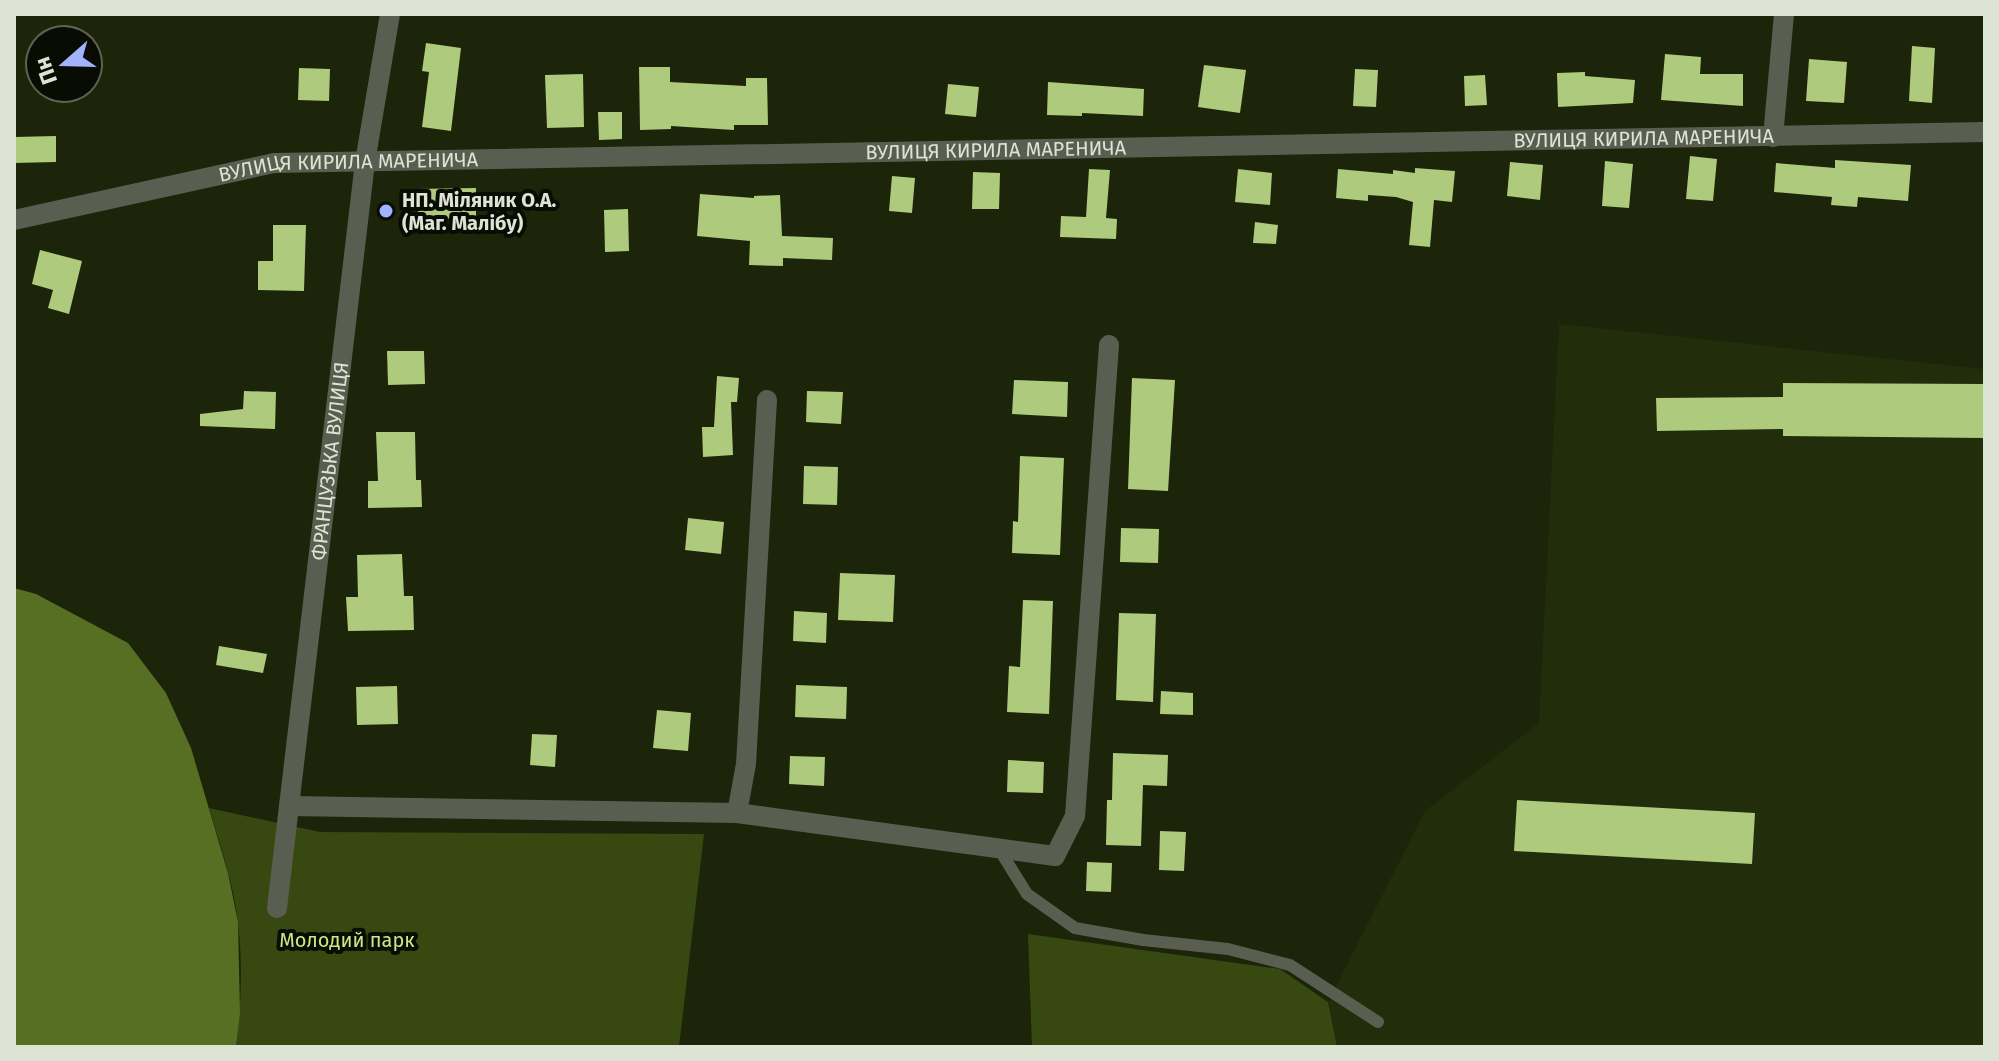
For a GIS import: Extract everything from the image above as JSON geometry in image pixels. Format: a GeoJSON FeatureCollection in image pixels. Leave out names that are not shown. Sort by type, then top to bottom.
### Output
{"type":"FeatureCollection","features":[{"type":"Feature","properties":{"kind":"street","name":"ФРАНЦУЗЬКА ВУЛИЦЯ"},"geometry":{"type":"LineString","coordinates":[[277,908],[365,162],[390,14]]}},
{"type":"Feature","properties":{"kind":"street"},"geometry":{"type":"LineString","coordinates":[[1773,137],[1784,14]]}},
{"type":"Feature","properties":{"kind":"street","name":"ВУЛИЦЯ КИРИЛА МАРЕНИЧА"},"geometry":{"type":"LineString","coordinates":[[14,220],[274,163],[1985,132]]}},
{"type":"Feature","properties":{"kind":"street"},"geometry":{"type":"LineString","coordinates":[[289,806],[737,813],[1055,856],[1075,816],[1109,345]]}},
{"type":"Feature","properties":{"kind":"street"},"geometry":{"type":"LineString","coordinates":[[737,813],[746,764],[767,400]]}},
{"type":"Feature","properties":{"kind":"lane"},"geometry":{"type":"LineString","coordinates":[[999,849],[1027,894],[1075,928],[1143,940],[1228,949],[1290,965],[1378,1022]]}},
{"type":"Feature","properties":{"kind":"shaded area"},"geometry":{"type":"Polygon","coordinates":[[[1559,324],[1985,369],[1985,1047],[1337,1047],[1328,1002],[1425,811],[1539,723],[1559,324]]]}},
{"type":"Feature","properties":{"kind":"shaded area"},"geometry":{"type":"Polygon","coordinates":[[[14,588],[36,594],[128,643],[166,693],[191,748],[228,873],[238,922],[240,1013],[236,1047],[14,1047],[14,588]]]}},
{"type":"Feature","properties":{"kind":"green space","name":"Молодий парк"},"geometry":{"type":"Polygon","coordinates":[[[209,808],[320,832],[704,834],[679,1047],[236,1047],[241,985],[238,923],[230,879],[209,808]]]}},
{"type":"Feature","properties":{"kind":"green space"},"geometry":{"type":"Polygon","coordinates":[[[1028,934],[1280,969],[1328,1002],[1337,1047],[1032,1047],[1028,934]]]}},
{"type":"Feature","properties":{"kind":"building"},"geometry":{"type":"Polygon","coordinates":[[[426,43],[461,48],[451,131],[422,127],[429,72],[422,71],[426,43]]]}},
{"type":"Feature","properties":{"kind":"building"},"geometry":{"type":"Polygon","coordinates":[[[1912,46],[1935,48],[1932,103],[1909,101],[1912,46]]]}},
{"type":"Feature","properties":{"kind":"building"},"geometry":{"type":"Polygon","coordinates":[[[1665,54],[1701,57],[1700,74],[1743,74],[1743,106],[1661,100],[1665,54]]]}},
{"type":"Feature","properties":{"kind":"building"},"geometry":{"type":"Polygon","coordinates":[[[1809,59],[1847,62],[1844,103],[1806,101],[1809,59]]]}},
{"type":"Feature","properties":{"kind":"building"},"geometry":{"type":"Polygon","coordinates":[[[1204,65],[1246,70],[1240,113],[1198,107],[1204,65]]]}},
{"type":"Feature","properties":{"kind":"building"},"geometry":{"type":"Polygon","coordinates":[[[639,67],[670,67],[670,82],[746,86],[746,78],[767,78],[768,125],[734,125],[734,130],[671,126],[671,129],[640,130],[639,67]]]}},
{"type":"Feature","properties":{"kind":"building"},"geometry":{"type":"Polygon","coordinates":[[[299,68],[330,69],[329,101],[298,100],[299,68]]]}},
{"type":"Feature","properties":{"kind":"building"},"geometry":{"type":"Polygon","coordinates":[[[1355,69],[1378,70],[1376,107],[1353,106],[1355,69]]]}},
{"type":"Feature","properties":{"kind":"building"},"geometry":{"type":"Polygon","coordinates":[[[1585,72],[1585,76],[1635,80],[1633,103],[1558,107],[1557,73],[1585,72]]]}},
{"type":"Feature","properties":{"kind":"building"},"geometry":{"type":"Polygon","coordinates":[[[583,74],[584,127],[547,128],[545,75],[583,74]]]}},
{"type":"Feature","properties":{"kind":"building"},"geometry":{"type":"Polygon","coordinates":[[[1485,75],[1487,105],[1465,106],[1464,76],[1485,75]]]}},
{"type":"Feature","properties":{"kind":"building"},"geometry":{"type":"Polygon","coordinates":[[[1048,82],[1144,89],[1143,116],[1047,115],[1048,82]]]}},
{"type":"Feature","properties":{"kind":"building"},"geometry":{"type":"Polygon","coordinates":[[[948,84],[979,87],[976,117],[945,114],[948,84]]]}},
{"type":"Feature","properties":{"kind":"building"},"geometry":{"type":"Polygon","coordinates":[[[598,112],[622,112],[622,139],[599,140],[598,112]]]}},
{"type":"Feature","properties":{"kind":"building"},"geometry":{"type":"Polygon","coordinates":[[[56,136],[56,162],[14,163],[14,137],[56,136]]]}},
{"type":"Feature","properties":{"kind":"building"},"geometry":{"type":"Polygon","coordinates":[[[1690,156],[1717,159],[1713,201],[1686,199],[1690,156]]]}},
{"type":"Feature","properties":{"kind":"building"},"geometry":{"type":"Polygon","coordinates":[[[1835,160],[1911,165],[1908,201],[1858,197],[1857,207],[1831,205],[1832,197],[1774,192],[1776,163],[1835,168],[1835,160]]]}},
{"type":"Feature","properties":{"kind":"building"},"geometry":{"type":"Polygon","coordinates":[[[1605,161],[1633,164],[1629,208],[1602,206],[1605,161]]]}},
{"type":"Feature","properties":{"kind":"building"},"geometry":{"type":"Polygon","coordinates":[[[1510,162],[1543,165],[1540,200],[1507,196],[1510,162]]]}},
{"type":"Feature","properties":{"kind":"building"},"geometry":{"type":"Polygon","coordinates":[[[1415,168],[1455,171],[1452,202],[1434,200],[1430,247],[1409,245],[1413,202],[1368,195],[1368,201],[1336,198],[1338,169],[1393,174],[1393,170],[1415,173],[1415,168]]]}},
{"type":"Feature","properties":{"kind":"building"},"geometry":{"type":"Polygon","coordinates":[[[1089,169],[1110,170],[1106,218],[1117,219],[1116,239],[1060,237],[1061,216],[1086,217],[1089,169]]]}},
{"type":"Feature","properties":{"kind":"building"},"geometry":{"type":"Polygon","coordinates":[[[1238,169],[1272,173],[1270,205],[1235,202],[1238,169]]]}},
{"type":"Feature","properties":{"kind":"building"},"geometry":{"type":"Polygon","coordinates":[[[973,172],[1000,173],[999,209],[972,209],[973,172]]]}},
{"type":"Feature","properties":{"kind":"building"},"geometry":{"type":"Polygon","coordinates":[[[892,176],[915,178],[912,213],[889,211],[892,176]]]}},
{"type":"Feature","properties":{"kind":"building"},"geometry":{"type":"Polygon","coordinates":[[[476,188],[476,218],[418,219],[418,189],[476,188]]]}},
{"type":"Feature","properties":{"kind":"building"},"geometry":{"type":"Polygon","coordinates":[[[700,194],[754,198],[780,195],[782,236],[833,238],[832,260],[783,258],[783,266],[749,265],[750,241],[697,236],[700,194]]]}},
{"type":"Feature","properties":{"kind":"building"},"geometry":{"type":"Polygon","coordinates":[[[628,209],[629,251],[605,252],[604,210],[628,209]]]}},
{"type":"Feature","properties":{"kind":"building"},"geometry":{"type":"Polygon","coordinates":[[[1255,222],[1278,225],[1276,244],[1253,243],[1255,222]]]}},
{"type":"Feature","properties":{"kind":"building"},"geometry":{"type":"Polygon","coordinates":[[[273,225],[306,225],[304,291],[258,290],[258,261],[273,261],[273,225]]]}},
{"type":"Feature","properties":{"kind":"building"},"geometry":{"type":"Polygon","coordinates":[[[40,250],[82,261],[69,314],[48,308],[53,290],[32,284],[40,250]]]}},
{"type":"Feature","properties":{"kind":"building"},"geometry":{"type":"Polygon","coordinates":[[[387,351],[424,351],[425,384],[388,385],[387,351]]]}},
{"type":"Feature","properties":{"kind":"building"},"geometry":{"type":"Polygon","coordinates":[[[717,376],[739,378],[737,402],[731,402],[733,455],[703,457],[702,427],[714,427],[717,376]]]}},
{"type":"Feature","properties":{"kind":"building"},"geometry":{"type":"Polygon","coordinates":[[[1132,378],[1175,380],[1168,491],[1128,489],[1132,378]]]}},
{"type":"Feature","properties":{"kind":"building"},"geometry":{"type":"Polygon","coordinates":[[[1014,380],[1068,382],[1067,417],[1012,414],[1014,380]]]}},
{"type":"Feature","properties":{"kind":"building"},"geometry":{"type":"Polygon","coordinates":[[[1783,383],[1985,384],[1985,438],[1783,436],[1783,429],[1657,431],[1656,398],[1783,397],[1783,383]]]}},
{"type":"Feature","properties":{"kind":"building"},"geometry":{"type":"Polygon","coordinates":[[[244,391],[276,392],[275,429],[200,426],[200,414],[243,409],[244,391]]]}},
{"type":"Feature","properties":{"kind":"building"},"geometry":{"type":"Polygon","coordinates":[[[807,391],[843,392],[841,424],[806,422],[807,391]]]}},
{"type":"Feature","properties":{"kind":"building"},"geometry":{"type":"Polygon","coordinates":[[[376,432],[415,432],[416,480],[421,480],[422,507],[368,508],[368,481],[378,481],[376,432]]]}},
{"type":"Feature","properties":{"kind":"building"},"geometry":{"type":"Polygon","coordinates":[[[1020,456],[1064,458],[1060,555],[1012,553],[1013,521],[1018,522],[1020,456]]]}},
{"type":"Feature","properties":{"kind":"building"},"geometry":{"type":"Polygon","coordinates":[[[804,466],[838,467],[837,505],[803,504],[804,466]]]}},
{"type":"Feature","properties":{"kind":"building"},"geometry":{"type":"Polygon","coordinates":[[[688,518],[724,522],[721,554],[685,550],[688,518]]]}},
{"type":"Feature","properties":{"kind":"building"},"geometry":{"type":"Polygon","coordinates":[[[1121,528],[1159,529],[1158,563],[1120,562],[1121,528]]]}},
{"type":"Feature","properties":{"kind":"building"},"geometry":{"type":"Polygon","coordinates":[[[402,554],[404,596],[413,596],[414,630],[348,631],[346,597],[358,597],[357,555],[402,554]]]}},
{"type":"Feature","properties":{"kind":"building"},"geometry":{"type":"Polygon","coordinates":[[[840,573],[895,575],[893,622],[838,620],[840,573]]]}},
{"type":"Feature","properties":{"kind":"building"},"geometry":{"type":"Polygon","coordinates":[[[1023,600],[1053,601],[1049,714],[1007,712],[1009,666],[1020,667],[1023,600]]]}},
{"type":"Feature","properties":{"kind":"building"},"geometry":{"type":"Polygon","coordinates":[[[794,611],[827,613],[826,643],[793,641],[794,611]]]}},
{"type":"Feature","properties":{"kind":"building"},"geometry":{"type":"Polygon","coordinates":[[[1119,613],[1156,614],[1153,702],[1116,700],[1119,613]]]}},
{"type":"Feature","properties":{"kind":"building"},"geometry":{"type":"Polygon","coordinates":[[[219,646],[267,654],[263,673],[216,665],[219,646]]]}},
{"type":"Feature","properties":{"kind":"building"},"geometry":{"type":"Polygon","coordinates":[[[796,685],[847,687],[846,719],[795,717],[796,685]]]}},
{"type":"Feature","properties":{"kind":"building"},"geometry":{"type":"Polygon","coordinates":[[[397,686],[398,724],[357,725],[356,687],[397,686]]]}},
{"type":"Feature","properties":{"kind":"building"},"geometry":{"type":"Polygon","coordinates":[[[1161,691],[1193,693],[1193,715],[1160,714],[1161,691]]]}},
{"type":"Feature","properties":{"kind":"building"},"geometry":{"type":"Polygon","coordinates":[[[657,710],[691,713],[688,751],[653,748],[657,710]]]}},
{"type":"Feature","properties":{"kind":"building"},"geometry":{"type":"Polygon","coordinates":[[[532,734],[557,735],[555,767],[530,765],[532,734]]]}},
{"type":"Feature","properties":{"kind":"building"},"geometry":{"type":"Polygon","coordinates":[[[1113,753],[1168,755],[1167,786],[1143,785],[1141,846],[1106,845],[1107,800],[1112,800],[1113,753]]]}},
{"type":"Feature","properties":{"kind":"building"},"geometry":{"type":"Polygon","coordinates":[[[790,756],[825,757],[824,786],[789,784],[790,756]]]}},
{"type":"Feature","properties":{"kind":"building"},"geometry":{"type":"Polygon","coordinates":[[[1008,760],[1044,762],[1043,793],[1007,792],[1008,760]]]}},
{"type":"Feature","properties":{"kind":"building"},"geometry":{"type":"Polygon","coordinates":[[[1517,800],[1755,813],[1752,864],[1514,851],[1517,800]]]}},
{"type":"Feature","properties":{"kind":"building"},"geometry":{"type":"Polygon","coordinates":[[[1160,831],[1186,832],[1184,871],[1159,870],[1160,831]]]}},
{"type":"Feature","properties":{"kind":"building"},"geometry":{"type":"Polygon","coordinates":[[[1087,862],[1112,863],[1111,892],[1086,891],[1087,862]]]}},
{"type":"Feature","properties":{"kind":"place","name":"НП. Міляник О.А. (Маг. Малібу)"},"geometry":{"type":"Point","coordinates":[386,211]}}]}
